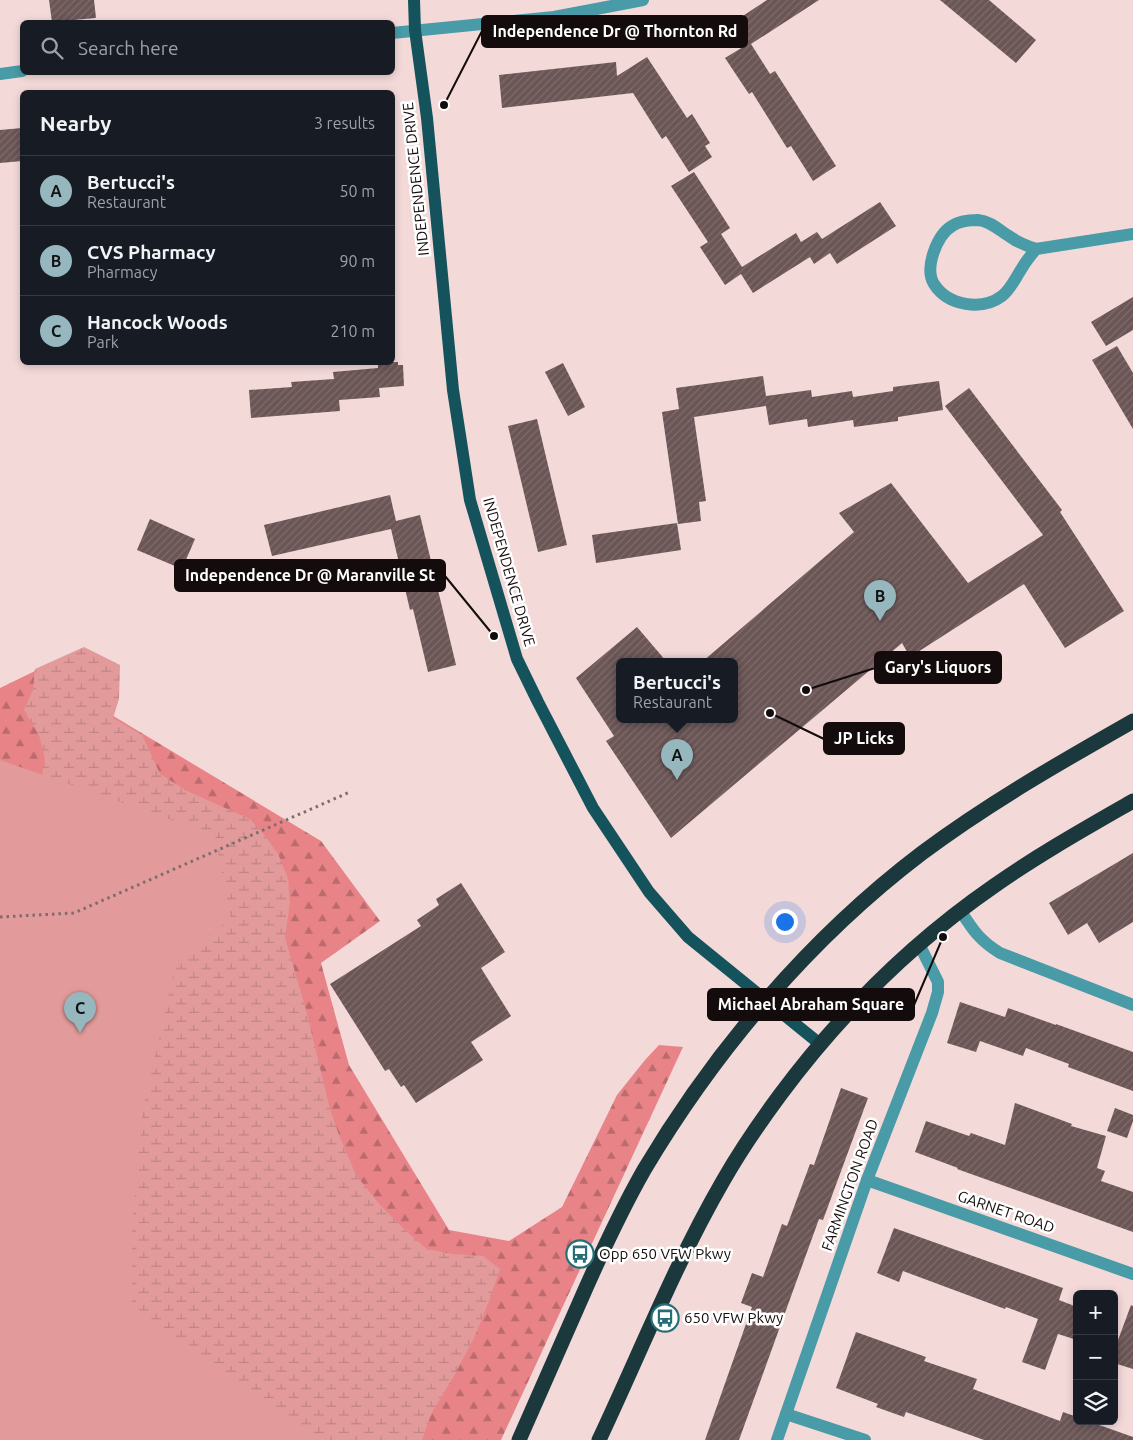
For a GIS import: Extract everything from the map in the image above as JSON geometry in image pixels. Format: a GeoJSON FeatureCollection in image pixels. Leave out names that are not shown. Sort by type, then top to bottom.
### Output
{"type":"FeatureCollection","features":[{"type":"Feature","properties":{"kind":"highway"},"geometry":{"type":"LineString","coordinates":[[519,1440],[623,1209],[672,1126],[740,1031],[766,1000],[846,918],[889,879],[923,853],[1011,793],[1133,721]]}},
{"type":"Feature","properties":{"kind":"highway"},"geometry":{"type":"LineString","coordinates":[[599,1440],[672,1277],[723,1181],[766,1114],[820,1044],[857,1002],[919,944],[960,910],[1027,864],[1133,801]]}},
{"type":"Feature","properties":{"kind":"main road","name":"INDEPENDENCE DRIVE"},"geometry":{"type":"LineString","coordinates":[[414,0],[415,30],[426,111],[453,390],[470,500],[518,659],[593,808],[649,892],[688,937],[820,1044]]}},
{"type":"Feature","properties":{"kind":"street"},"geometry":{"type":"LineString","coordinates":[[395,33],[554,17],[643,0]]}},
{"type":"Feature","properties":{"kind":"street"},"geometry":{"type":"LineString","coordinates":[[0,74],[20,71]]}},
{"type":"Feature","properties":{"kind":"street"},"geometry":{"type":"LineString","coordinates":[[1036,249],[1004,294],[992,302],[968,305],[960,303],[945,296],[934,284],[931,264],[935,247],[951,226],[964,221],[980,220],[1023,244],[1036,249],[1133,234]]}},
{"type":"Feature","properties":{"kind":"street"},"geometry":{"type":"LineString","coordinates":[[960,910],[986,945],[1000,953],[1133,1005]]}},
{"type":"Feature","properties":{"kind":"street","name":"FARMINGTON ROAD"},"geometry":{"type":"LineString","coordinates":[[777,1440],[867,1180],[932,1013],[938,992],[938,982],[919,944]]}},
{"type":"Feature","properties":{"kind":"street","name":"GARNET ROAD"},"geometry":{"type":"LineString","coordinates":[[867,1180],[1133,1274]]}},
{"type":"Feature","properties":{"kind":"street"},"geometry":{"type":"LineString","coordinates":[[786,1414],[865,1440]]}},
{"type":"Feature","properties":{"kind":"path"},"geometry":{"type":"LineString","coordinates":[[0,917],[74,913],[350,792]]}},
{"type":"Feature","properties":{"kind":"green space"},"geometry":{"type":"Polygon","coordinates":[[[84,647],[120,665],[119,699],[113,718],[142,735],[160,774],[187,791],[250,819],[267,838],[279,856],[288,879],[290,902],[285,938],[306,1010],[330,1109],[356,1175],[380,1205],[427,1249],[452,1254],[483,1256],[500,1269],[475,1336],[431,1414],[422,1440],[113,1440],[0,778],[41,779],[45,759],[39,735],[24,710],[33,690],[35,669],[84,647]]]}},
{"type":"Feature","properties":{"kind":"green space"},"geometry":{"type":"Polygon","coordinates":[[[37,670],[321,841],[380,921],[321,963],[349,1065],[449,1230],[509,1241],[562,1207],[617,1095],[659,1045],[683,1047],[501,1440],[0,1440],[0,688],[37,670]]]}},
{"type":"Feature","properties":{"kind":"green space"},"geometry":{"type":"Polygon","coordinates":[[[0,760],[215,835],[231,919],[177,958],[143,1109],[132,1227],[132,1305],[322,1440],[0,1440],[0,760]]]}},
{"type":"Feature","properties":{"kind":"building"},"geometry":{"type":"Polygon","coordinates":[[[49,0],[94,0],[96,18],[52,20],[49,0]]]}},
{"type":"Feature","properties":{"kind":"building"},"geometry":{"type":"Polygon","coordinates":[[[767,0],[819,0],[751,44],[770,74],[775,71],[836,166],[813,181],[791,146],[787,148],[752,92],[749,94],[725,58],[743,47],[729,25],[767,0]]]}},
{"type":"Feature","properties":{"kind":"building"},"geometry":{"type":"Polygon","coordinates":[[[940,0],[989,0],[1036,40],[1016,63],[940,0]]]}},
{"type":"Feature","properties":{"kind":"building"},"geometry":{"type":"Polygon","coordinates":[[[647,57],[687,118],[692,114],[710,143],[705,146],[712,157],[689,172],[666,136],[662,139],[633,93],[502,108],[499,75],[616,62],[617,76],[647,57]]]}},
{"type":"Feature","properties":{"kind":"building"},"geometry":{"type":"Polygon","coordinates":[[[20,128],[20,161],[0,163],[0,130],[20,128]]]}},
{"type":"Feature","properties":{"kind":"building"},"geometry":{"type":"Polygon","coordinates":[[[694,172],[730,228],[721,234],[742,267],[796,233],[801,242],[817,232],[822,239],[880,202],[896,226],[837,264],[830,253],[814,264],[810,257],[753,293],[741,274],[725,285],[700,247],[708,242],[671,186],[694,172]]]}},
{"type":"Feature","properties":{"kind":"building"},"geometry":{"type":"Polygon","coordinates":[[[1133,297],[1133,330],[1106,346],[1091,322],[1133,297]]]}},
{"type":"Feature","properties":{"kind":"building"},"geometry":{"type":"Polygon","coordinates":[[[1117,346],[1133,373],[1133,429],[1092,360],[1117,346]]]}},
{"type":"Feature","properties":{"kind":"building"},"geometry":{"type":"Polygon","coordinates":[[[395,362],[398,362],[398,365],[403,365],[404,386],[379,388],[380,397],[339,400],[340,411],[251,418],[249,390],[292,387],[291,382],[334,379],[333,372],[378,368],[378,365],[395,365],[395,362]]]}},
{"type":"Feature","properties":{"kind":"building"},"geometry":{"type":"Polygon","coordinates":[[[563,363],[585,407],[568,416],[545,372],[563,363]]]}},
{"type":"Feature","properties":{"kind":"building"},"geometry":{"type":"Polygon","coordinates":[[[763,376],[766,396],[811,390],[812,397],[852,391],[853,397],[893,391],[893,387],[939,381],[943,410],[898,417],[898,421],[854,427],[853,420],[808,427],[807,419],[769,425],[766,406],[694,417],[706,501],[699,502],[701,521],[678,524],[662,412],[679,409],[676,388],[763,376]]]}},
{"type":"Feature","properties":{"kind":"building"},"geometry":{"type":"Polygon","coordinates":[[[969,388],[1062,510],[1060,512],[1124,611],[1065,648],[1024,584],[910,657],[902,643],[671,838],[606,741],[614,736],[576,678],[637,627],[663,658],[616,658],[616,723],[738,723],[738,658],[707,658],[854,532],[839,513],[891,483],[968,583],[1043,535],[945,406],[969,388]]]}},
{"type":"Feature","properties":{"kind":"building"},"geometry":{"type":"Polygon","coordinates":[[[537,419],[567,545],[538,552],[508,426],[537,419]]]}},
{"type":"Feature","properties":{"kind":"building"},"geometry":{"type":"Polygon","coordinates":[[[390,495],[396,521],[420,515],[456,665],[428,672],[413,609],[410,610],[391,529],[272,556],[264,525],[390,495]]]}},
{"type":"Feature","properties":{"kind":"building"},"geometry":{"type":"Polygon","coordinates":[[[150,519],[195,539],[182,569],[137,550],[150,519]]]}},
{"type":"Feature","properties":{"kind":"building"},"geometry":{"type":"Polygon","coordinates":[[[677,523],[681,550],[596,563],[592,535],[677,523]]]}},
{"type":"Feature","properties":{"kind":"building"},"geometry":{"type":"Polygon","coordinates":[[[1133,853],[1133,922],[1099,943],[1087,923],[1068,935],[1049,903],[1133,853]]]}},
{"type":"Feature","properties":{"kind":"building"},"geometry":{"type":"Polygon","coordinates":[[[461,883],[505,952],[481,968],[511,1016],[471,1042],[483,1060],[416,1103],[404,1085],[401,1087],[389,1069],[385,1071],[330,984],[421,926],[417,920],[439,905],[436,899],[461,883]]]}},
{"type":"Feature","properties":{"kind":"building"},"geometry":{"type":"Polygon","coordinates":[[[960,1002],[1005,1017],[1008,1008],[1133,1052],[1133,1091],[1068,1067],[1069,1064],[1026,1048],[1023,1056],[980,1041],[976,1052],[947,1043],[960,1002]]]}},
{"type":"Feature","properties":{"kind":"building"},"geometry":{"type":"Polygon","coordinates":[[[841,1088],[868,1098],[823,1220],[819,1219],[739,1440],[705,1440],[752,1307],[741,1303],[752,1273],[763,1277],[782,1224],[787,1226],[810,1164],[814,1165],[841,1088]]]}},
{"type":"Feature","properties":{"kind":"building"},"geometry":{"type":"Polygon","coordinates":[[[1015,1103],[1072,1124],[1071,1126],[1106,1136],[1097,1168],[1105,1171],[1101,1181],[1133,1192],[1133,1232],[915,1152],[926,1121],[969,1136],[971,1133],[1005,1145],[1015,1103]]]}},
{"type":"Feature","properties":{"kind":"building"},"geometry":{"type":"Polygon","coordinates":[[[1115,1108],[1133,1115],[1133,1121],[1127,1138],[1107,1131],[1115,1108]]]}},
{"type":"Feature","properties":{"kind":"building"},"geometry":{"type":"Polygon","coordinates":[[[894,1228],[1063,1288],[1059,1300],[1073,1305],[1073,1339],[1058,1334],[1045,1370],[1022,1362],[1038,1319],[1006,1307],[1005,1309],[903,1271],[899,1282],[877,1273],[894,1228]]]}},
{"type":"Feature","properties":{"kind":"building"},"geometry":{"type":"Polygon","coordinates":[[[1131,1305],[1133,1306],[1133,1369],[1118,1364],[1118,1340],[1131,1305]]]}},
{"type":"Feature","properties":{"kind":"building"},"geometry":{"type":"Polygon","coordinates":[[[856,1332],[926,1357],[924,1361],[977,1379],[973,1389],[1060,1421],[1063,1412],[1073,1416],[1073,1425],[1099,1425],[1133,1437],[1133,1440],[984,1440],[906,1412],[904,1417],[876,1407],[878,1404],[836,1388],[856,1332]]]}},
{"type":"Feature","properties":{"kind":"place","name":"Independence Dr @ Thornton Rd"},"geometry":{"type":"Point","coordinates":[444,105]}},
{"type":"Feature","properties":{"kind":"place","name":"CVS Pharmacy"},"geometry":{"type":"Point","coordinates":[880,621]}},
{"type":"Feature","properties":{"kind":"place","name":"Independence Dr @ Maranville St"},"geometry":{"type":"Point","coordinates":[494,636]}},
{"type":"Feature","properties":{"kind":"place","name":"Gary's Liquors"},"geometry":{"type":"Point","coordinates":[806,690]}},
{"type":"Feature","properties":{"kind":"place","name":"JP Licks"},"geometry":{"type":"Point","coordinates":[770,713]}},
{"type":"Feature","properties":{"kind":"place","name":"Bertucci's"},"geometry":{"type":"Point","coordinates":[677,780]}},
{"type":"Feature","properties":{"kind":"place","name":"Michael Abraham Square"},"geometry":{"type":"Point","coordinates":[943,937]}},
{"type":"Feature","properties":{"kind":"place","name":"Hancock Woods"},"geometry":{"type":"Point","coordinates":[80,1033]}},
{"type":"Feature","properties":{"kind":"place","name":"Opp 650 VFW Pkwy"},"geometry":{"type":"Point","coordinates":[580,1254]}},
{"type":"Feature","properties":{"kind":"place","name":"650 VFW Pkwy"},"geometry":{"type":"Point","coordinates":[665,1318]}}]}
